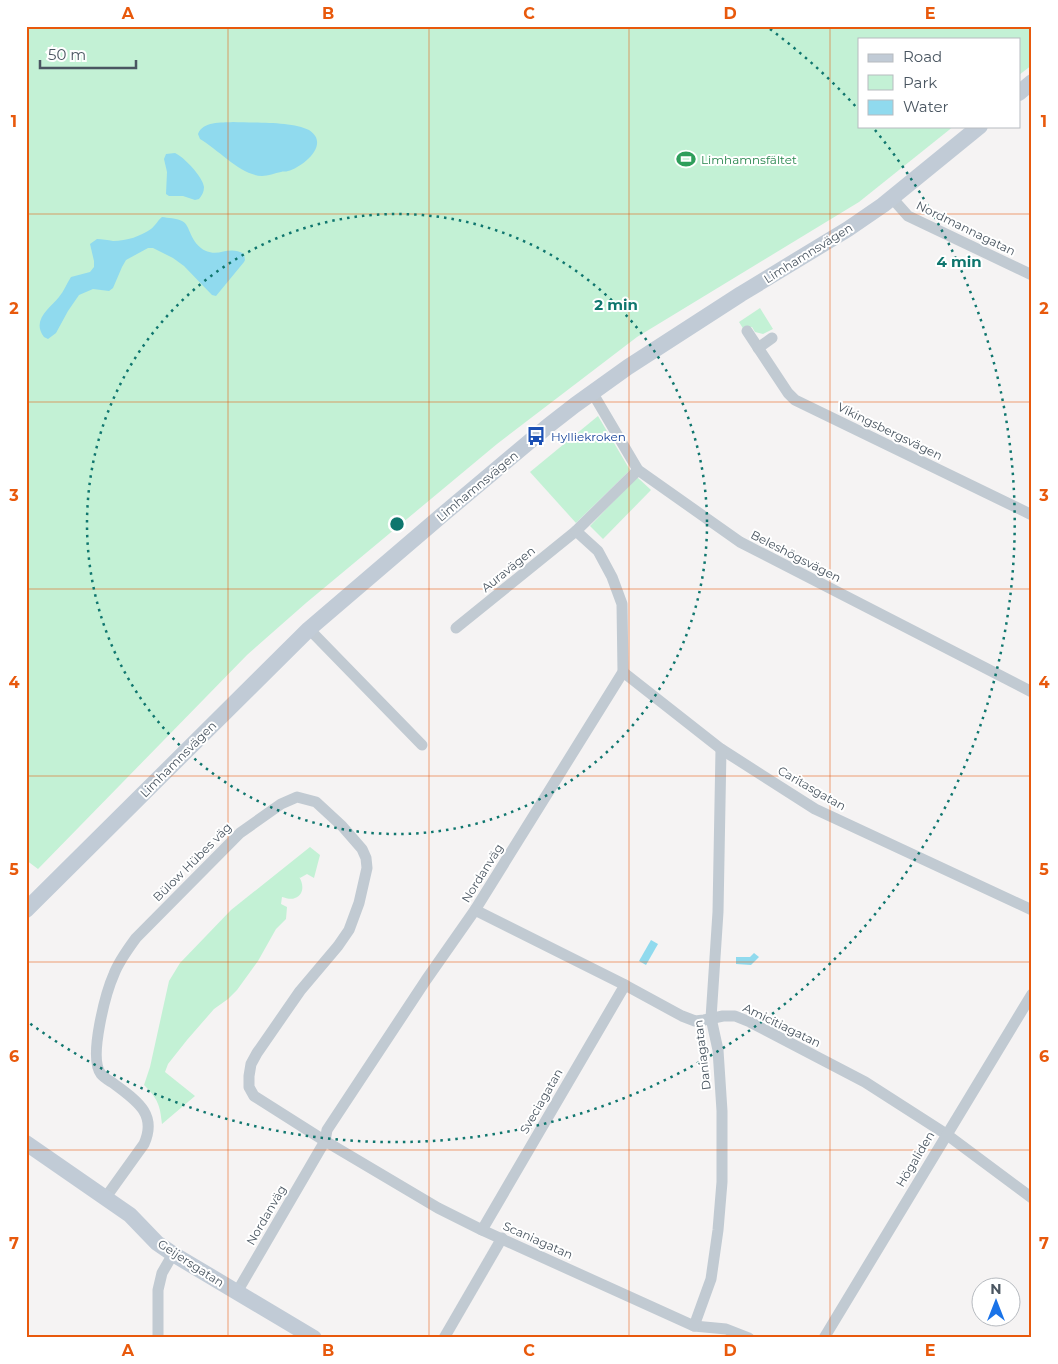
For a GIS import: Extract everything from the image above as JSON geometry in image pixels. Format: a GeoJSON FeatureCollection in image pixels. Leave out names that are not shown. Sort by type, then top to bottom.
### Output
{"type":"FeatureCollection","features":[{"type":"Feature","properties":{"kind":"main road"},"geometry":{"type":"LineString","coordinates":[[1020,92],[1032,82]]}},
{"type":"Feature","properties":{"kind":"main road","name":"Limhamnsvägen"},"geometry":{"type":"LineString","coordinates":[[26,910],[309,629],[536,436],[592,392],[628,367],[741,294],[848,229],[892,198],[978,128]]}},
{"type":"Feature","properties":{"kind":"main road","name":"Geijersgatan"},"geometry":{"type":"LineString","coordinates":[[26,1143],[130,1215],[157,1243],[173,1254],[314,1338]]}},
{"type":"Feature","properties":{"kind":"street","name":"Nordmannagatan"},"geometry":{"type":"LineString","coordinates":[[892,198],[908,216],[1032,275]]}},
{"type":"Feature","properties":{"kind":"street","name":"Vikingsbergsvägen"},"geometry":{"type":"LineString","coordinates":[[747,331],[788,393],[795,400],[1030,510]]}},
{"type":"Feature","properties":{"kind":"street"},"geometry":{"type":"LineString","coordinates":[[758,348],[772,338]]}},
{"type":"Feature","properties":{"kind":"street","name":"Beleshögsvägen"},"geometry":{"type":"LineString","coordinates":[[592,392],[638,470],[740,542],[1032,692]]}},
{"type":"Feature","properties":{"kind":"street"},"geometry":{"type":"LineString","coordinates":[[623,672],[622,604],[612,577],[598,552],[576,531],[638,470]]}},
{"type":"Feature","properties":{"kind":"street","name":"Auravägen"},"geometry":{"type":"LineString","coordinates":[[456,628],[576,531]]}},
{"type":"Feature","properties":{"kind":"street"},"geometry":{"type":"LineString","coordinates":[[309,629],[422,745]]}},
{"type":"Feature","properties":{"kind":"street","name":"Caritasgatan"},"geometry":{"type":"LineString","coordinates":[[623,672],[721,749],[815,809],[1032,910]]}},
{"type":"Feature","properties":{"kind":"street","name":"Nordanväg"},"geometry":{"type":"LineString","coordinates":[[237,1292],[325,1140],[327,1130],[332,1121],[475,910],[623,672]]}},
{"type":"Feature","properties":{"kind":"street","name":"Daniagatan"},"geometry":{"type":"LineString","coordinates":[[694,1326],[711,1278],[722,1182],[722,1110],[718,1059],[711,1018],[718,903],[721,749]]}},
{"type":"Feature","properties":{"kind":"street","name":"Bülow Hübes väg"},"geometry":{"type":"LineString","coordinates":[[106,1198],[144,1144],[148,1136],[149,1125],[143,1109],[136,1101],[101,1074],[98,1066],[97,1046],[102,1008],[114,973],[123,955],[136,938],[240,833],[281,804],[297,797],[316,802],[342,826],[362,849],[366,858],[367,868],[359,903],[349,930],[300,992],[257,1053],[251,1064],[249,1088],[254,1096],[325,1140]]}},
{"type":"Feature","properties":{"kind":"street","name":"Amicitiagatan"},"geometry":{"type":"LineString","coordinates":[[475,910],[625,985],[682,1016],[695,1021],[734,1016],[750,1022],[865,1082],[946,1134],[1032,1198]]}},
{"type":"Feature","properties":{"kind":"street","name":"Sveciagatan"},"geometry":{"type":"LineString","coordinates":[[482,1230],[625,985]]}},
{"type":"Feature","properties":{"kind":"street","name":"Högaliden"},"geometry":{"type":"LineString","coordinates":[[824,1338],[1032,994]]}},
{"type":"Feature","properties":{"kind":"street","name":"Scaniagatan"},"geometry":{"type":"LineString","coordinates":[[325,1140],[438,1208],[482,1230],[694,1326],[750,1338]]}},
{"type":"Feature","properties":{"kind":"street"},"geometry":{"type":"LineString","coordinates":[[444,1338],[502,1238]]}},
{"type":"Feature","properties":{"kind":"street"},"geometry":{"type":"LineString","coordinates":[[158,1338],[158,1290],[162,1273],[173,1254]]}},
{"type":"Feature","properties":{"kind":"green space"},"geometry":{"type":"Polygon","coordinates":[[[26,26],[1032,26],[1032,65],[1020,74],[1020,38],[858,38],[858,128],[952,128],[859,202],[637,337],[497,444],[306,603],[247,655],[38,869],[26,860],[26,26]]]}},
{"type":"Feature","properties":{"kind":"green space"},"geometry":{"type":"Polygon","coordinates":[[[760,308],[773,329],[763,334],[755,332],[752,327],[744,330],[739,322],[760,308]]]}},
{"type":"Feature","properties":{"kind":"green space"},"geometry":{"type":"Polygon","coordinates":[[[598,416],[630,470],[576,523],[530,472],[598,416]]]}},
{"type":"Feature","properties":{"kind":"green space"},"geometry":{"type":"Polygon","coordinates":[[[637,477],[651,490],[603,539],[590,526],[637,477]]]}},
{"type":"Feature","properties":{"kind":"green space"},"geometry":{"type":"Polygon","coordinates":[[[310,847],[320,855],[314,878],[307,874],[299,877],[302,892],[298,897],[288,899],[282,897],[281,904],[287,907],[286,919],[276,929],[258,961],[237,990],[214,1009],[168,1064],[165,1072],[195,1096],[162,1124],[158,1103],[144,1085],[150,1067],[169,981],[180,963],[231,910],[310,847]]]}},
{"type":"Feature","properties":{"kind":"water"},"geometry":{"type":"Polygon","coordinates":[[[233,122],[283,124],[302,127],[309,130],[315,136],[316,148],[307,160],[294,169],[264,176],[254,175],[238,167],[200,139],[198,134],[200,130],[208,125],[233,122]]]}},
{"type":"Feature","properties":{"kind":"water"},"geometry":{"type":"Polygon","coordinates":[[[175,153],[192,168],[203,183],[204,190],[199,199],[195,200],[166,194],[167,172],[164,159],[166,154],[175,153]]]}},
{"type":"Feature","properties":{"kind":"water"},"geometry":{"type":"Polygon","coordinates":[[[162,217],[177,219],[185,223],[196,244],[206,251],[216,253],[234,251],[244,254],[244,262],[216,296],[212,295],[184,266],[173,258],[153,248],[148,248],[126,260],[113,288],[109,291],[93,289],[79,295],[56,333],[48,339],[44,337],[40,325],[43,315],[61,295],[71,277],[90,272],[94,267],[90,244],[97,239],[118,241],[138,236],[151,229],[162,217]]]}},
{"type":"Feature","properties":{"kind":"water"},"geometry":{"type":"Polygon","coordinates":[[[651,940],[658,944],[646,965],[639,961],[651,940]]]}},
{"type":"Feature","properties":{"kind":"water"},"geometry":{"type":"Polygon","coordinates":[[[754,953],[759,957],[751,965],[736,964],[736,957],[750,957],[754,953]]]}},
{"type":"Feature","properties":{"kind":"place","name":"Limhamnsfältet"},"geometry":{"type":"Point","coordinates":[686,159]}},
{"type":"Feature","properties":{"kind":"place","name":"Hylliekroken"},"geometry":{"type":"Point","coordinates":[536,436]}}]}
